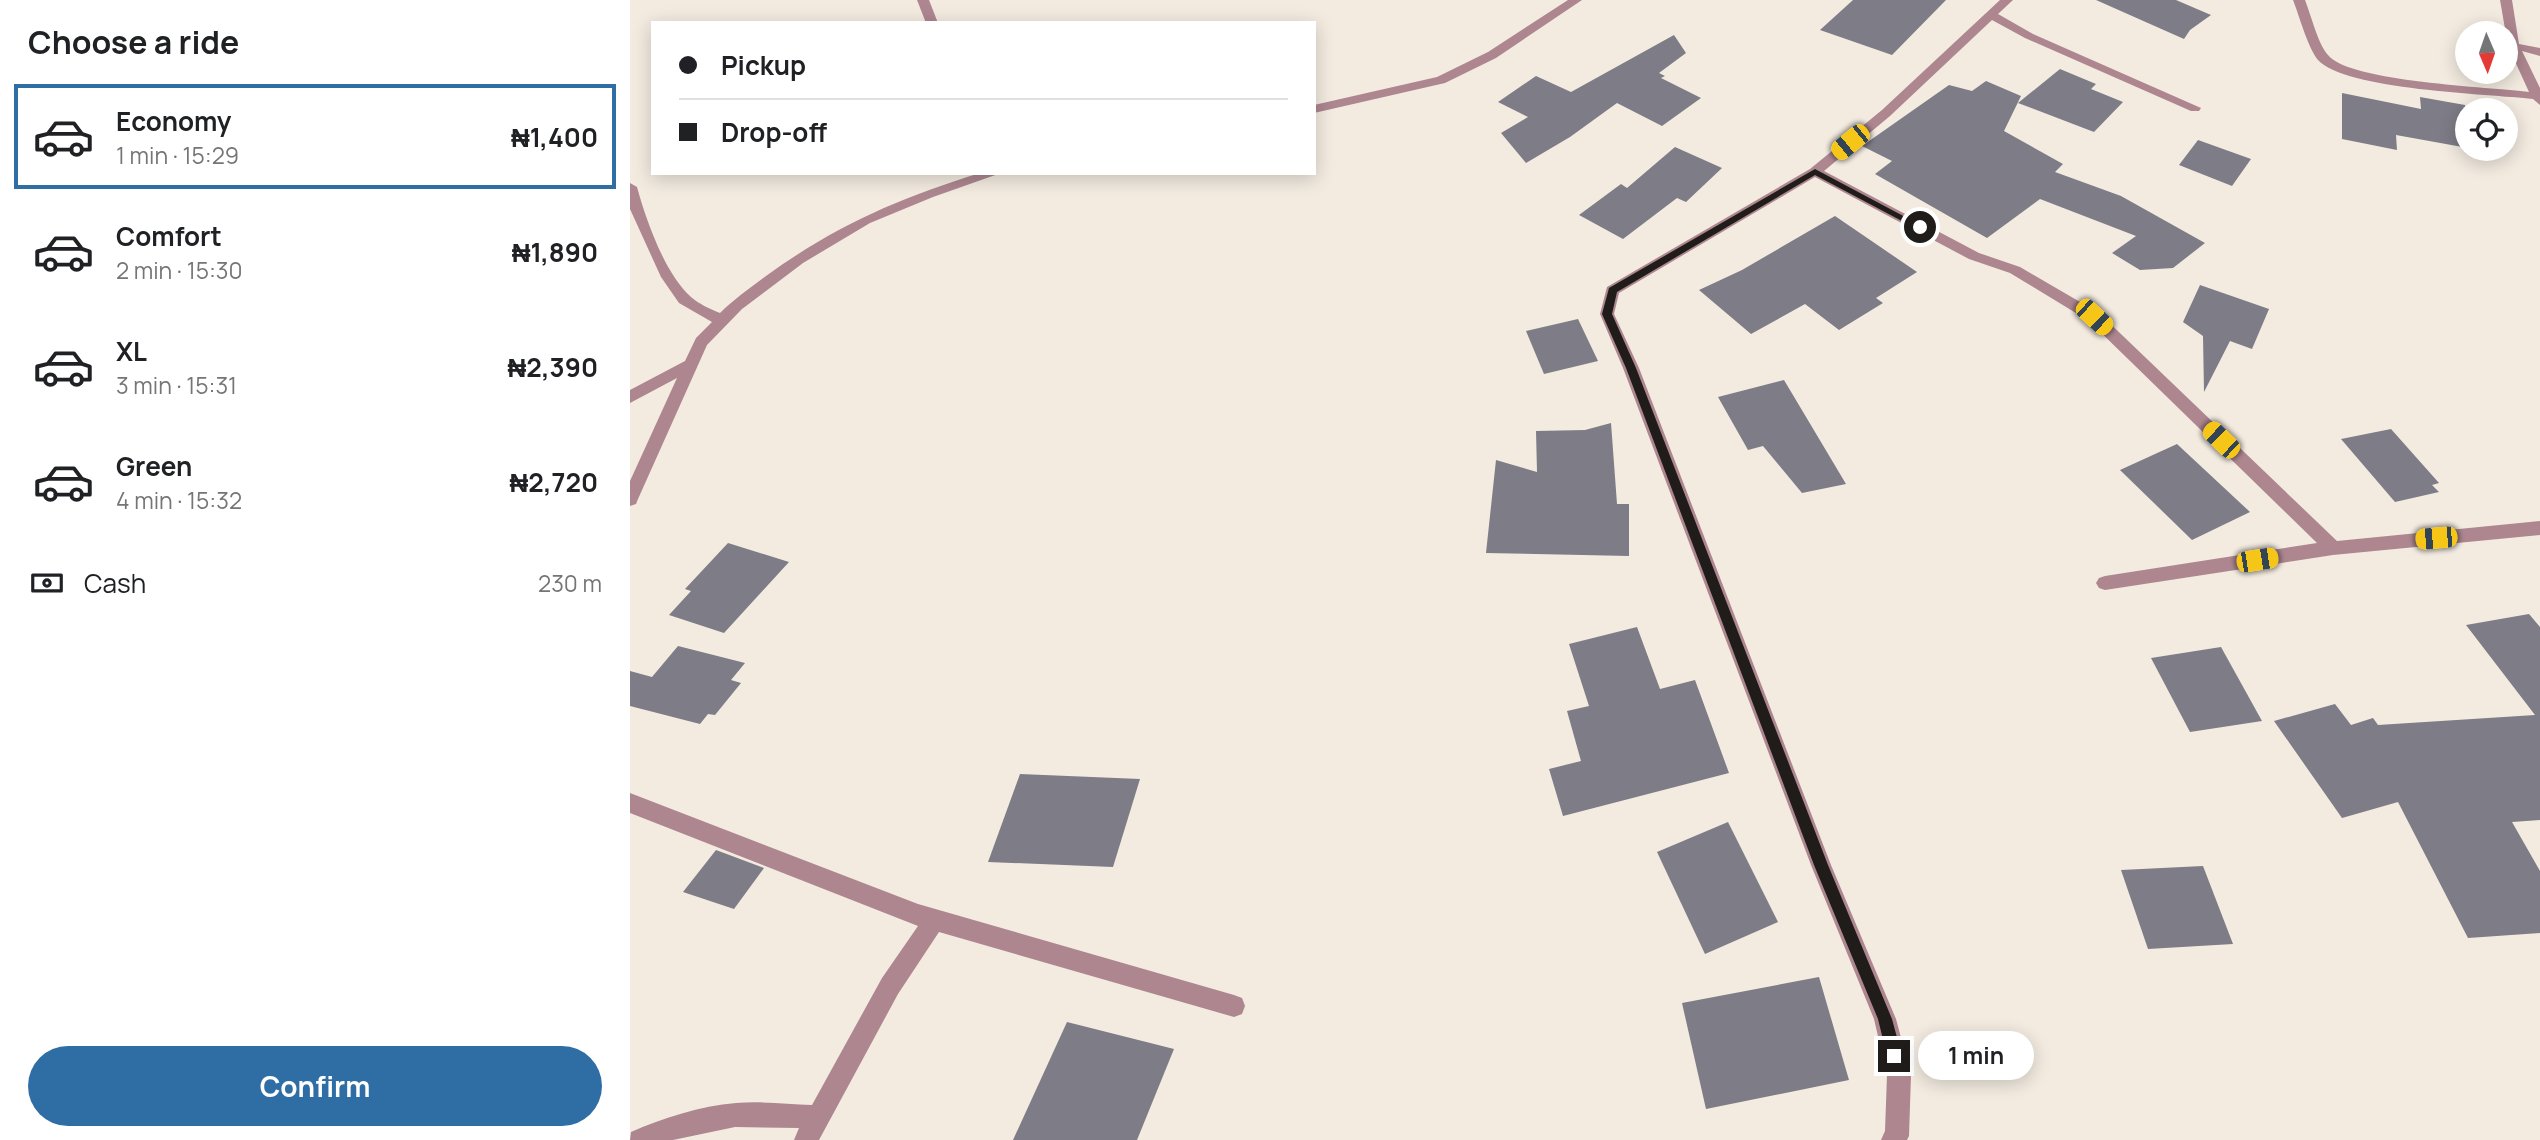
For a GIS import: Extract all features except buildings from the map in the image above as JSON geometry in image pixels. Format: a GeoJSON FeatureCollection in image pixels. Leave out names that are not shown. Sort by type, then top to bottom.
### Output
{"type":"FeatureCollection","features":[{"type":"Feature","properties":{"kind":"street"},"geometry":{"type":"LineString","coordinates":[[923,0],[931,21]]}},
{"type":"Feature","properties":{"kind":"street"},"geometry":{"type":"LineString","coordinates":[[1316,109],[1441,80],[1492,55],[1576,0]]}},
{"type":"Feature","properties":{"kind":"street"},"geometry":{"type":"LineString","coordinates":[[1893,1140],[1897,1136],[1899,1075],[1885,1019],[1821,865],[1636,381],[1607,314],[1612,290],[1815,172],[1886,113],[2007,0]]}},
{"type":"Feature","properties":{"kind":"street"},"geometry":{"type":"LineString","coordinates":[[2299,0],[2322,57],[2338,69],[2369,78],[2538,99]]}},
{"type":"Feature","properties":{"kind":"street"},"geometry":{"type":"LineString","coordinates":[[2507,0],[2510,21]]}},
{"type":"Feature","properties":{"kind":"street"},"geometry":{"type":"LineString","coordinates":[[1991,15],[2029,36],[2195,108]]}},
{"type":"Feature","properties":{"kind":"street"},"geometry":{"type":"LineString","coordinates":[[2518,47],[2540,52]]}},
{"type":"Feature","properties":{"kind":"street"},"geometry":{"type":"LineString","coordinates":[[2518,55],[2538,99]]}},
{"type":"Feature","properties":{"kind":"street"},"geometry":{"type":"LineString","coordinates":[[1815,172],[1974,256],[2015,270],[2094,317],[2333,548]]}},
{"type":"Feature","properties":{"kind":"street"},"geometry":{"type":"LineString","coordinates":[[630,499],[701,342],[737,306],[797,260],[865,220],[928,194],[988,175]]}},
{"type":"Feature","properties":{"kind":"street"},"geometry":{"type":"LineString","coordinates":[[630,187],[632,204],[672,285],[687,301],[722,321]]}},
{"type":"Feature","properties":{"kind":"street"},"geometry":{"type":"LineString","coordinates":[[630,397],[690,365]]}},
{"type":"Feature","properties":{"kind":"street"},"geometry":{"type":"LineString","coordinates":[[2105,583],[2333,548],[2540,528]]}},
{"type":"Feature","properties":{"kind":"street"},"geometry":{"type":"LineString","coordinates":[[630,803],[934,920],[1234,1006]]}},
{"type":"Feature","properties":{"kind":"street"},"geometry":{"type":"LineString","coordinates":[[806,1140],[890,986],[934,920]]}},
{"type":"Feature","properties":{"kind":"street"},"geometry":{"type":"LineString","coordinates":[[639,1140],[679,1126],[735,1115],[818,1117]]}},
{"type":"Feature","properties":{"kind":"route"},"geometry":{"type":"LineString","coordinates":[[1894,1056],[1885,1019],[1821,865],[1631,368],[1607,314],[1612,290],[1686,250],[1815,172],[1920,227]]}}]}
